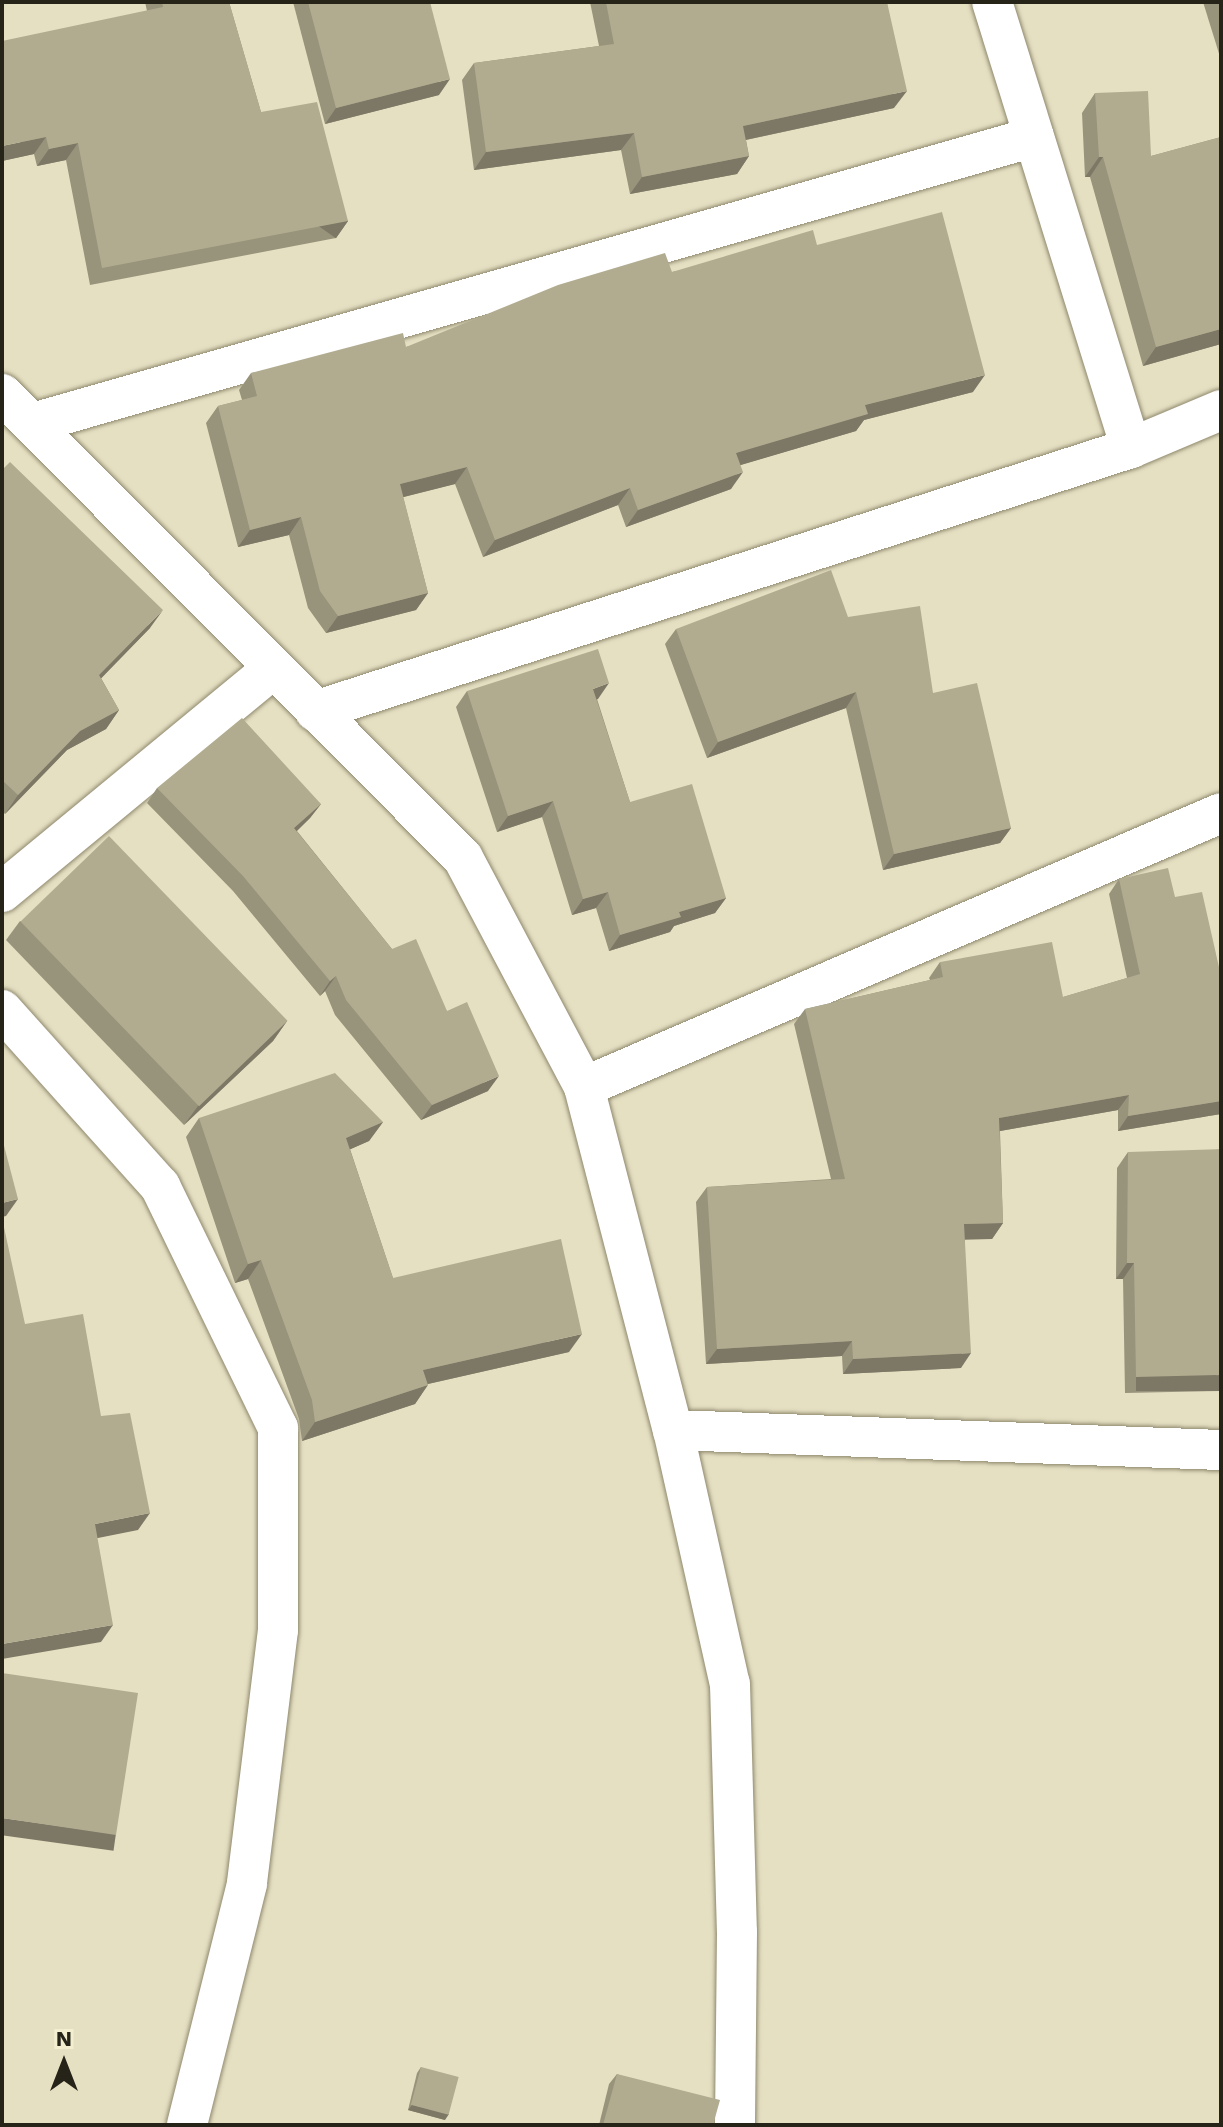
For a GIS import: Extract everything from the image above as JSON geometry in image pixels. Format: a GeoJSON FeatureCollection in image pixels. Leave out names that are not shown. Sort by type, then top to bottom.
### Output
{"type":"FeatureCollection","features":[{"type":"Feature","properties":{"kind":"street"},"geometry":{"type":"LineString","coordinates":[[992,2],[1131,448]]}},
{"type":"Feature","properties":{"kind":"street"},"geometry":{"type":"LineString","coordinates":[[33,423],[1034,137]]}},
{"type":"Feature","properties":{"kind":"street"},"geometry":{"type":"LineString","coordinates":[[2,394],[463,858],[584,1087],[673,1430],[730,1684],[737,1932],[735,2125]]}},
{"type":"Feature","properties":{"kind":"street"},"geometry":{"type":"LineString","coordinates":[[315,711],[1131,448],[1221,410]]}},
{"type":"Feature","properties":{"kind":"street"},"geometry":{"type":"LineString","coordinates":[[2,892],[273,669]]}},
{"type":"Feature","properties":{"kind":"street"},"geometry":{"type":"LineString","coordinates":[[584,1087],[1221,813]]}},
{"type":"Feature","properties":{"kind":"street"},"geometry":{"type":"LineString","coordinates":[[2,1010],[160,1186],[278,1428],[278,1630],[247,1884],[187,2125]]}},
{"type":"Feature","properties":{"kind":"street"},"geometry":{"type":"LineString","coordinates":[[673,1430],[1221,1450]]}},
{"type":"Feature","properties":{"kind":"building"},"geometry":{"type":"Polygon","coordinates":[[[162,2],[229,2],[261,112],[317,102],[348,221],[102,268],[78,143],[49,149],[46,137],[2,146],[2,41],[163,7],[162,2]]]}},
{"type":"Feature","properties":{"kind":"building"},"geometry":{"type":"Polygon","coordinates":[[[308,2],[430,2],[450,79],[336,108],[308,2]]]}},
{"type":"Feature","properties":{"kind":"building"},"geometry":{"type":"Polygon","coordinates":[[[606,2],[887,2],[907,91],[743,126],[749,156],[642,177],[634,133],[486,152],[474,63],[614,44],[606,2]]]}},
{"type":"Feature","properties":{"kind":"building"},"geometry":{"type":"Polygon","coordinates":[[[1148,91],[1151,156],[1221,137],[1221,329],[1156,347],[1103,157],[1099,157],[1095,93],[1148,91]]]}},
{"type":"Feature","properties":{"kind":"building"},"geometry":{"type":"Polygon","coordinates":[[[942,212],[985,375],[865,405],[868,414],[736,453],[743,472],[638,510],[630,488],[495,540],[467,467],[400,484],[428,593],[338,616],[320,591],[301,517],[250,530],[218,406],[257,396],[251,373],[403,333],[406,347],[558,285],[665,253],[672,272],[813,230],[817,245],[942,212]]]}},
{"type":"Feature","properties":{"kind":"building"},"geometry":{"type":"Polygon","coordinates":[[[10,462],[163,610],[99,675],[119,710],[80,731],[18,795],[2,780],[2,470],[10,462]]]}},
{"type":"Feature","properties":{"kind":"building"},"geometry":{"type":"Polygon","coordinates":[[[831,570],[848,617],[920,606],[933,693],[977,683],[1011,828],[894,854],[856,692],[718,742],[676,629],[831,570]]]}},
{"type":"Feature","properties":{"kind":"building"},"geometry":{"type":"Polygon","coordinates":[[[598,649],[609,683],[593,689],[630,802],[692,784],[726,898],[679,912],[681,917],[620,935],[608,892],[583,899],[553,801],[508,816],[467,691],[598,649]]]}},
{"type":"Feature","properties":{"kind":"building"},"geometry":{"type":"Polygon","coordinates":[[[242,718],[321,804],[294,828],[392,949],[416,939],[447,1011],[467,1002],[499,1076],[432,1105],[346,1000],[336,976],[330,981],[243,876],[157,788],[242,718]]]}},
{"type":"Feature","properties":{"kind":"building"},"geometry":{"type":"Polygon","coordinates":[[[109,836],[288,1021],[199,1106],[21,921],[109,836]]]}},
{"type":"Feature","properties":{"kind":"building"},"geometry":{"type":"Polygon","coordinates":[[[1168,868],[1175,897],[1202,892],[1221,976],[1221,1101],[1128,1116],[1129,1095],[999,1118],[1003,1223],[964,1224],[971,1353],[853,1359],[852,1341],[717,1349],[707,1187],[845,1179],[805,1009],[943,977],[940,962],[1052,942],[1063,997],[1140,974],[1119,879],[1168,868]]]}},
{"type":"Feature","properties":{"kind":"building"},"geometry":{"type":"Polygon","coordinates":[[[335,1073],[383,1122],[346,1138],[393,1278],[561,1239],[582,1334],[423,1370],[428,1385],[315,1422],[312,1400],[261,1260],[248,1264],[199,1118],[335,1073]]]}},
{"type":"Feature","properties":{"kind":"building"},"geometry":{"type":"Polygon","coordinates":[[[2,1138],[18,1199],[2,1203],[2,1138]]]}},
{"type":"Feature","properties":{"kind":"building"},"geometry":{"type":"Polygon","coordinates":[[[1221,1149],[1221,1375],[1136,1377],[1134,1263],[1127,1263],[1128,1152],[1221,1149]]]}},
{"type":"Feature","properties":{"kind":"building"},"geometry":{"type":"Polygon","coordinates":[[[2,1218],[25,1324],[83,1314],[101,1416],[130,1413],[150,1513],[95,1524],[113,1625],[2,1644],[2,1218]]]}},
{"type":"Feature","properties":{"kind":"building"},"geometry":{"type":"Polygon","coordinates":[[[2,1673],[138,1693],[116,1835],[2,1818],[2,1673]]]}},
{"type":"Feature","properties":{"kind":"building"},"geometry":{"type":"Polygon","coordinates":[[[421,2067],[459,2077],[449,2115],[411,2105],[421,2067]]]}},
{"type":"Feature","properties":{"kind":"building"},"geometry":{"type":"Polygon","coordinates":[[[617,2074],[720,2100],[713,2125],[603,2125],[617,2074]]]}}]}
